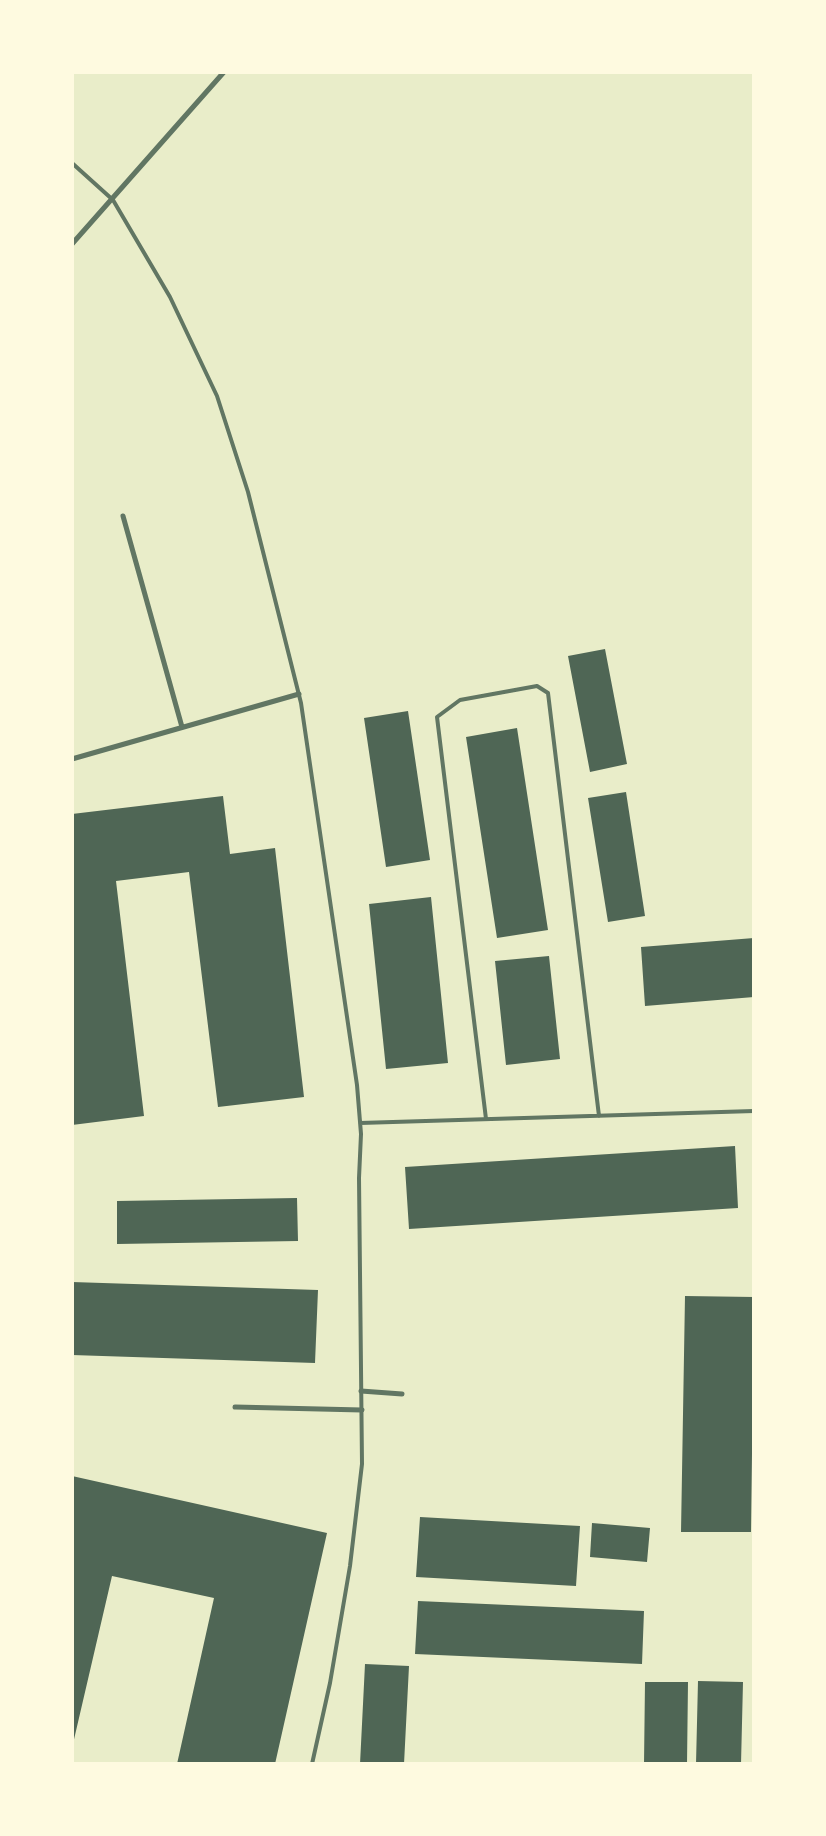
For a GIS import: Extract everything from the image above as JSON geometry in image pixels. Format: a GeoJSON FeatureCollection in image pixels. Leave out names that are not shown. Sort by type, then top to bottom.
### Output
{"type":"FeatureCollection","features":[{"type":"Feature","properties":{"kind":"street"},"geometry":{"type":"LineString","coordinates":[[72,244],[113,200],[224,72]]}},
{"type":"Feature","properties":{"kind":"street"},"geometry":{"type":"LineString","coordinates":[[123,516],[182,727]]}},
{"type":"Feature","properties":{"kind":"street"},"geometry":{"type":"LineString","coordinates":[[72,759],[299,694]]}},
{"type":"Feature","properties":{"kind":"street"},"geometry":{"type":"LineString","coordinates":[[362,1391],[402,1394]]}},
{"type":"Feature","properties":{"kind":"street"},"geometry":{"type":"LineString","coordinates":[[235,1407],[362,1410]]}},
{"type":"Feature","properties":{"kind":"lane"},"geometry":{"type":"LineString","coordinates":[[72,163],[113,200],[170,297],[217,396],[248,492],[299,694],[358,1085],[360,1123],[362,1464],[350,1566],[330,1683],[312,1764]]}},
{"type":"Feature","properties":{"kind":"lane"},"geometry":{"type":"LineString","coordinates":[[486,1119],[437,718],[460,700],[537,686],[548,693],[599,1116]]}},
{"type":"Feature","properties":{"kind":"lane"},"geometry":{"type":"LineString","coordinates":[[360,1123],[754,1111]]}},
{"type":"Feature","properties":{"kind":"building"},"geometry":{"type":"Polygon","coordinates":[[[605,649],[627,764],[590,772],[568,656],[605,649]]]}},
{"type":"Feature","properties":{"kind":"building"},"geometry":{"type":"Polygon","coordinates":[[[408,711],[430,860],[386,867],[364,718],[408,711]]]}},
{"type":"Feature","properties":{"kind":"building"},"geometry":{"type":"Polygon","coordinates":[[[517,728],[548,930],[497,938],[466,737],[517,728]]]}},
{"type":"Feature","properties":{"kind":"building"},"geometry":{"type":"Polygon","coordinates":[[[626,792],[645,916],[608,922],[588,798],[626,792]]]}},
{"type":"Feature","properties":{"kind":"building"},"geometry":{"type":"Polygon","coordinates":[[[223,796],[230,854],[275,848],[304,1097],[218,1107],[189,872],[116,881],[144,1116],[72,1125],[72,814],[223,796]]]}},
{"type":"Feature","properties":{"kind":"building"},"geometry":{"type":"Polygon","coordinates":[[[431,897],[448,1063],[386,1069],[369,904],[431,897]]]}},
{"type":"Feature","properties":{"kind":"building"},"geometry":{"type":"Polygon","coordinates":[[[754,938],[754,997],[645,1006],[641,947],[754,938]]]}},
{"type":"Feature","properties":{"kind":"building"},"geometry":{"type":"Polygon","coordinates":[[[549,956],[560,1059],[506,1065],[495,961],[549,956]]]}},
{"type":"Feature","properties":{"kind":"building"},"geometry":{"type":"Polygon","coordinates":[[[735,1146],[738,1208],[409,1229],[405,1167],[735,1146]]]}},
{"type":"Feature","properties":{"kind":"building"},"geometry":{"type":"Polygon","coordinates":[[[297,1198],[298,1241],[117,1244],[117,1201],[297,1198]]]}},
{"type":"Feature","properties":{"kind":"building"},"geometry":{"type":"Polygon","coordinates":[[[72,1282],[318,1290],[315,1363],[72,1355],[72,1282]]]}},
{"type":"Feature","properties":{"kind":"building"},"geometry":{"type":"Polygon","coordinates":[[[685,1296],[754,1297],[751,1532],[681,1532],[685,1296]]]}},
{"type":"Feature","properties":{"kind":"building"},"geometry":{"type":"Polygon","coordinates":[[[72,1476],[327,1533],[275,1764],[177,1764],[214,1598],[112,1576],[72,1748],[72,1476]]]}},
{"type":"Feature","properties":{"kind":"building"},"geometry":{"type":"Polygon","coordinates":[[[420,1517],[580,1526],[576,1586],[416,1577],[420,1517]]]}},
{"type":"Feature","properties":{"kind":"building"},"geometry":{"type":"Polygon","coordinates":[[[592,1523],[650,1528],[647,1562],[590,1557],[592,1523]]]}},
{"type":"Feature","properties":{"kind":"building"},"geometry":{"type":"Polygon","coordinates":[[[418,1601],[644,1611],[642,1664],[415,1654],[418,1601]]]}},
{"type":"Feature","properties":{"kind":"building"},"geometry":{"type":"Polygon","coordinates":[[[365,1664],[409,1666],[404,1764],[360,1764],[365,1664]]]}},
{"type":"Feature","properties":{"kind":"building"},"geometry":{"type":"Polygon","coordinates":[[[698,1681],[743,1682],[741,1764],[696,1764],[698,1681]]]}},
{"type":"Feature","properties":{"kind":"building"},"geometry":{"type":"Polygon","coordinates":[[[645,1682],[688,1682],[687,1764],[644,1764],[645,1682]]]}}]}
